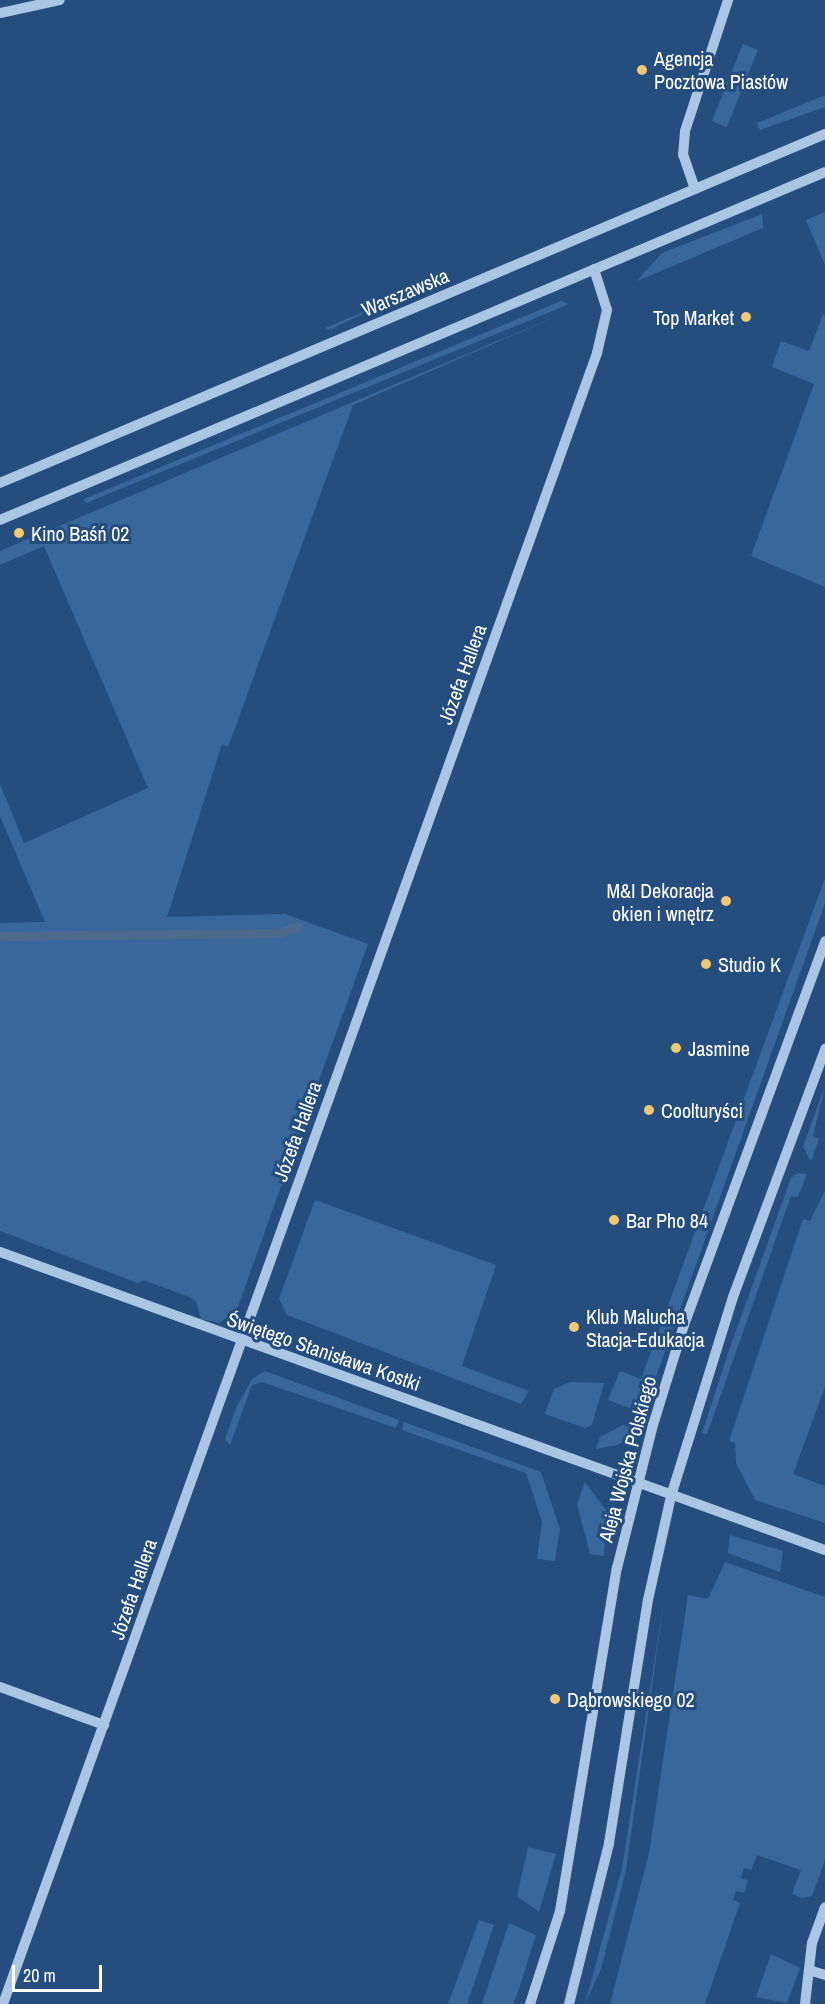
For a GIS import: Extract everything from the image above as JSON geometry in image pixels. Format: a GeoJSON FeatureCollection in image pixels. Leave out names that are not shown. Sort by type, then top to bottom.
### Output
{"type":"FeatureCollection","features":[{"type":"Feature","properties":{"kind":"street"},"geometry":{"type":"LineString","coordinates":[[0,13],[60,0]]}},
{"type":"Feature","properties":{"kind":"street"},"geometry":{"type":"LineString","coordinates":[[695,189],[683,154],[684,131],[728,0]]}},
{"type":"Feature","properties":{"kind":"street","name":"Warszawska"},"geometry":{"type":"LineString","coordinates":[[0,483],[825,134]]}},
{"type":"Feature","properties":{"kind":"street"},"geometry":{"type":"LineString","coordinates":[[0,520],[825,172]]}},
{"type":"Feature","properties":{"kind":"street","name":"Józefa Hallera"},"geometry":{"type":"LineString","coordinates":[[3,2004],[240,1340],[603,337],[606,306],[594,269]]}},
{"type":"Feature","properties":{"kind":"street","name":"Aleja Wojska Polskiego"},"geometry":{"type":"LineString","coordinates":[[530,2004],[562,1901],[617,1568],[637,1482],[684,1325],[825,941]]}},
{"type":"Feature","properties":{"kind":"street"},"geometry":{"type":"LineString","coordinates":[[569,2004],[609,1843],[648,1600],[671,1496],[715,1347],[825,1049]]}},
{"type":"Feature","properties":{"kind":"street","name":"Świętego Stanisława Kostki"},"geometry":{"type":"LineString","coordinates":[[0,1252],[825,1550]]}},
{"type":"Feature","properties":{"kind":"street"},"geometry":{"type":"LineString","coordinates":[[0,1687],[104,1725]]}},
{"type":"Feature","properties":{"kind":"street"},"geometry":{"type":"LineString","coordinates":[[805,2004],[812,1971],[812,1943],[825,1907]]}},
{"type":"Feature","properties":{"kind":"street"},"geometry":{"type":"LineString","coordinates":[[812,1971],[825,1975]]}},
{"type":"Feature","properties":{"kind":"shaded area"},"geometry":{"type":"Polygon","coordinates":[[[743,44],[758,50],[727,127],[712,121],[743,44]]]}},
{"type":"Feature","properties":{"kind":"shaded area"},"geometry":{"type":"Polygon","coordinates":[[[825,95],[825,107],[760,130],[757,123],[825,95]]]}},
{"type":"Feature","properties":{"kind":"shaded area"},"geometry":{"type":"Polygon","coordinates":[[[825,212],[825,265],[806,220],[825,212]]]}},
{"type":"Feature","properties":{"kind":"shaded area"},"geometry":{"type":"Polygon","coordinates":[[[762,214],[763,228],[637,281],[662,253],[762,214]]]}},
{"type":"Feature","properties":{"kind":"shaded area"},"geometry":{"type":"Polygon","coordinates":[[[399,297],[329,330],[325,328],[399,297]]]}},
{"type":"Feature","properties":{"kind":"shaded area"},"geometry":{"type":"Polygon","coordinates":[[[561,301],[569,304],[86,503],[84,499],[561,301]]]}},
{"type":"Feature","properties":{"kind":"shaded area"},"geometry":{"type":"Polygon","coordinates":[[[564,313],[353,405],[228,747],[222,744],[167,917],[285,914],[368,944],[236,1312],[219,1323],[201,1319],[196,1301],[189,1297],[144,1280],[138,1283],[0,1231],[0,923],[45,922],[0,816],[0,784],[24,843],[148,788],[44,546],[0,565],[0,551],[564,313]]]}},
{"type":"Feature","properties":{"kind":"shaded area"},"geometry":{"type":"Polygon","coordinates":[[[823,314],[825,315],[825,587],[751,556],[814,384],[772,367],[781,341],[809,351],[823,314]]]}},
{"type":"Feature","properties":{"kind":"shaded area"},"geometry":{"type":"Polygon","coordinates":[[[825,878],[825,903],[643,1413],[608,1400],[620,1371],[641,1379],[825,878]]]}},
{"type":"Feature","properties":{"kind":"shaded area"},"geometry":{"type":"Polygon","coordinates":[[[825,1086],[813,1136],[819,1139],[811,1161],[803,1147],[825,1086]]]}},
{"type":"Feature","properties":{"kind":"shaded area"},"geometry":{"type":"Polygon","coordinates":[[[798,1173],[807,1174],[798,1197],[791,1196],[707,1434],[702,1433],[791,1178],[798,1173]]]}},
{"type":"Feature","properties":{"kind":"shaded area"},"geometry":{"type":"Polygon","coordinates":[[[825,1191],[825,1387],[793,1474],[825,1486],[825,1523],[755,1500],[736,1463],[735,1443],[729,1441],[803,1219],[810,1221],[825,1191]]]}},
{"type":"Feature","properties":{"kind":"shaded area"},"geometry":{"type":"Polygon","coordinates":[[[315,1200],[496,1265],[462,1366],[529,1391],[521,1404],[287,1315],[279,1299],[315,1200]]]}},
{"type":"Feature","properties":{"kind":"shaded area"},"geometry":{"type":"Polygon","coordinates":[[[265,1371],[399,1420],[396,1428],[262,1382],[252,1385],[230,1445],[225,1439],[237,1406],[252,1379],[265,1371]]]}},
{"type":"Feature","properties":{"kind":"shaded area"},"geometry":{"type":"Polygon","coordinates":[[[570,1382],[604,1383],[592,1425],[585,1428],[545,1414],[554,1389],[570,1382]]]}},
{"type":"Feature","properties":{"kind":"shaded area"},"geometry":{"type":"Polygon","coordinates":[[[404,1422],[541,1472],[560,1529],[555,1561],[537,1559],[542,1522],[526,1473],[402,1430],[404,1422]]]}},
{"type":"Feature","properties":{"kind":"shaded area"},"geometry":{"type":"Polygon","coordinates":[[[623,1425],[637,1430],[618,1445],[596,1449],[600,1437],[623,1425]]]}},
{"type":"Feature","properties":{"kind":"shaded area"},"geometry":{"type":"Polygon","coordinates":[[[585,1482],[606,1510],[604,1556],[590,1554],[577,1504],[585,1482]]]}},
{"type":"Feature","properties":{"kind":"shaded area"},"geometry":{"type":"Polygon","coordinates":[[[730,1535],[783,1551],[780,1572],[728,1553],[730,1535]]]}},
{"type":"Feature","properties":{"kind":"shaded area"},"geometry":{"type":"Polygon","coordinates":[[[725,1562],[825,1597],[825,1860],[812,1896],[802,1898],[792,1894],[801,1870],[757,1855],[751,1870],[744,1868],[741,1878],[748,1880],[744,1893],[736,1891],[733,1900],[740,1903],[705,2004],[610,2004],[649,1853],[688,1595],[708,1599],[725,1562]]]}},
{"type":"Feature","properties":{"kind":"shaded area"},"geometry":{"type":"Polygon","coordinates":[[[665,1594],[626,1870],[601,1969],[585,2004],[622,1868],[665,1594]]]}},
{"type":"Feature","properties":{"kind":"shaded area"},"geometry":{"type":"Polygon","coordinates":[[[528,1847],[556,1854],[539,1912],[517,1896],[528,1847]]]}},
{"type":"Feature","properties":{"kind":"shaded area"},"geometry":{"type":"Polygon","coordinates":[[[479,1920],[494,1925],[467,2004],[448,2004],[479,1920]]]}},
{"type":"Feature","properties":{"kind":"shaded area"},"geometry":{"type":"Polygon","coordinates":[[[509,1923],[536,1935],[517,1995],[513,2004],[482,2004],[509,1923]]]}},
{"type":"Feature","properties":{"kind":"shaded area"},"geometry":{"type":"Polygon","coordinates":[[[771,1954],[800,1968],[787,2003],[756,1997],[771,1954]]]}},
{"type":"Feature","properties":{"kind":"waterway"},"geometry":{"type":"LineString","coordinates":[[0,936],[278,933],[297,927]]}},
{"type":"Feature","properties":{"kind":"place","name":"Agencja Pocztowa Piastów"},"geometry":{"type":"Point","coordinates":[642,70]}},
{"type":"Feature","properties":{"kind":"place","name":"Top Market"},"geometry":{"type":"Point","coordinates":[746,317]}},
{"type":"Feature","properties":{"kind":"place","name":"Kino Baśń 02"},"geometry":{"type":"Point","coordinates":[19,533]}},
{"type":"Feature","properties":{"kind":"place","name":"M&I Dekoracja okien i wnętrz"},"geometry":{"type":"Point","coordinates":[726,901]}},
{"type":"Feature","properties":{"kind":"place","name":"Studio K"},"geometry":{"type":"Point","coordinates":[706,964]}},
{"type":"Feature","properties":{"kind":"place","name":"Jasmine"},"geometry":{"type":"Point","coordinates":[676,1048]}},
{"type":"Feature","properties":{"kind":"place","name":"Coolturyści"},"geometry":{"type":"Point","coordinates":[649,1110]}},
{"type":"Feature","properties":{"kind":"place","name":"Bar Pho 84"},"geometry":{"type":"Point","coordinates":[614,1220]}},
{"type":"Feature","properties":{"kind":"place","name":"Klub Malucha Stacja-Edukacja"},"geometry":{"type":"Point","coordinates":[574,1327]}},
{"type":"Feature","properties":{"kind":"place","name":"Dąbrowskiego 02"},"geometry":{"type":"Point","coordinates":[555,1699]}}]}
